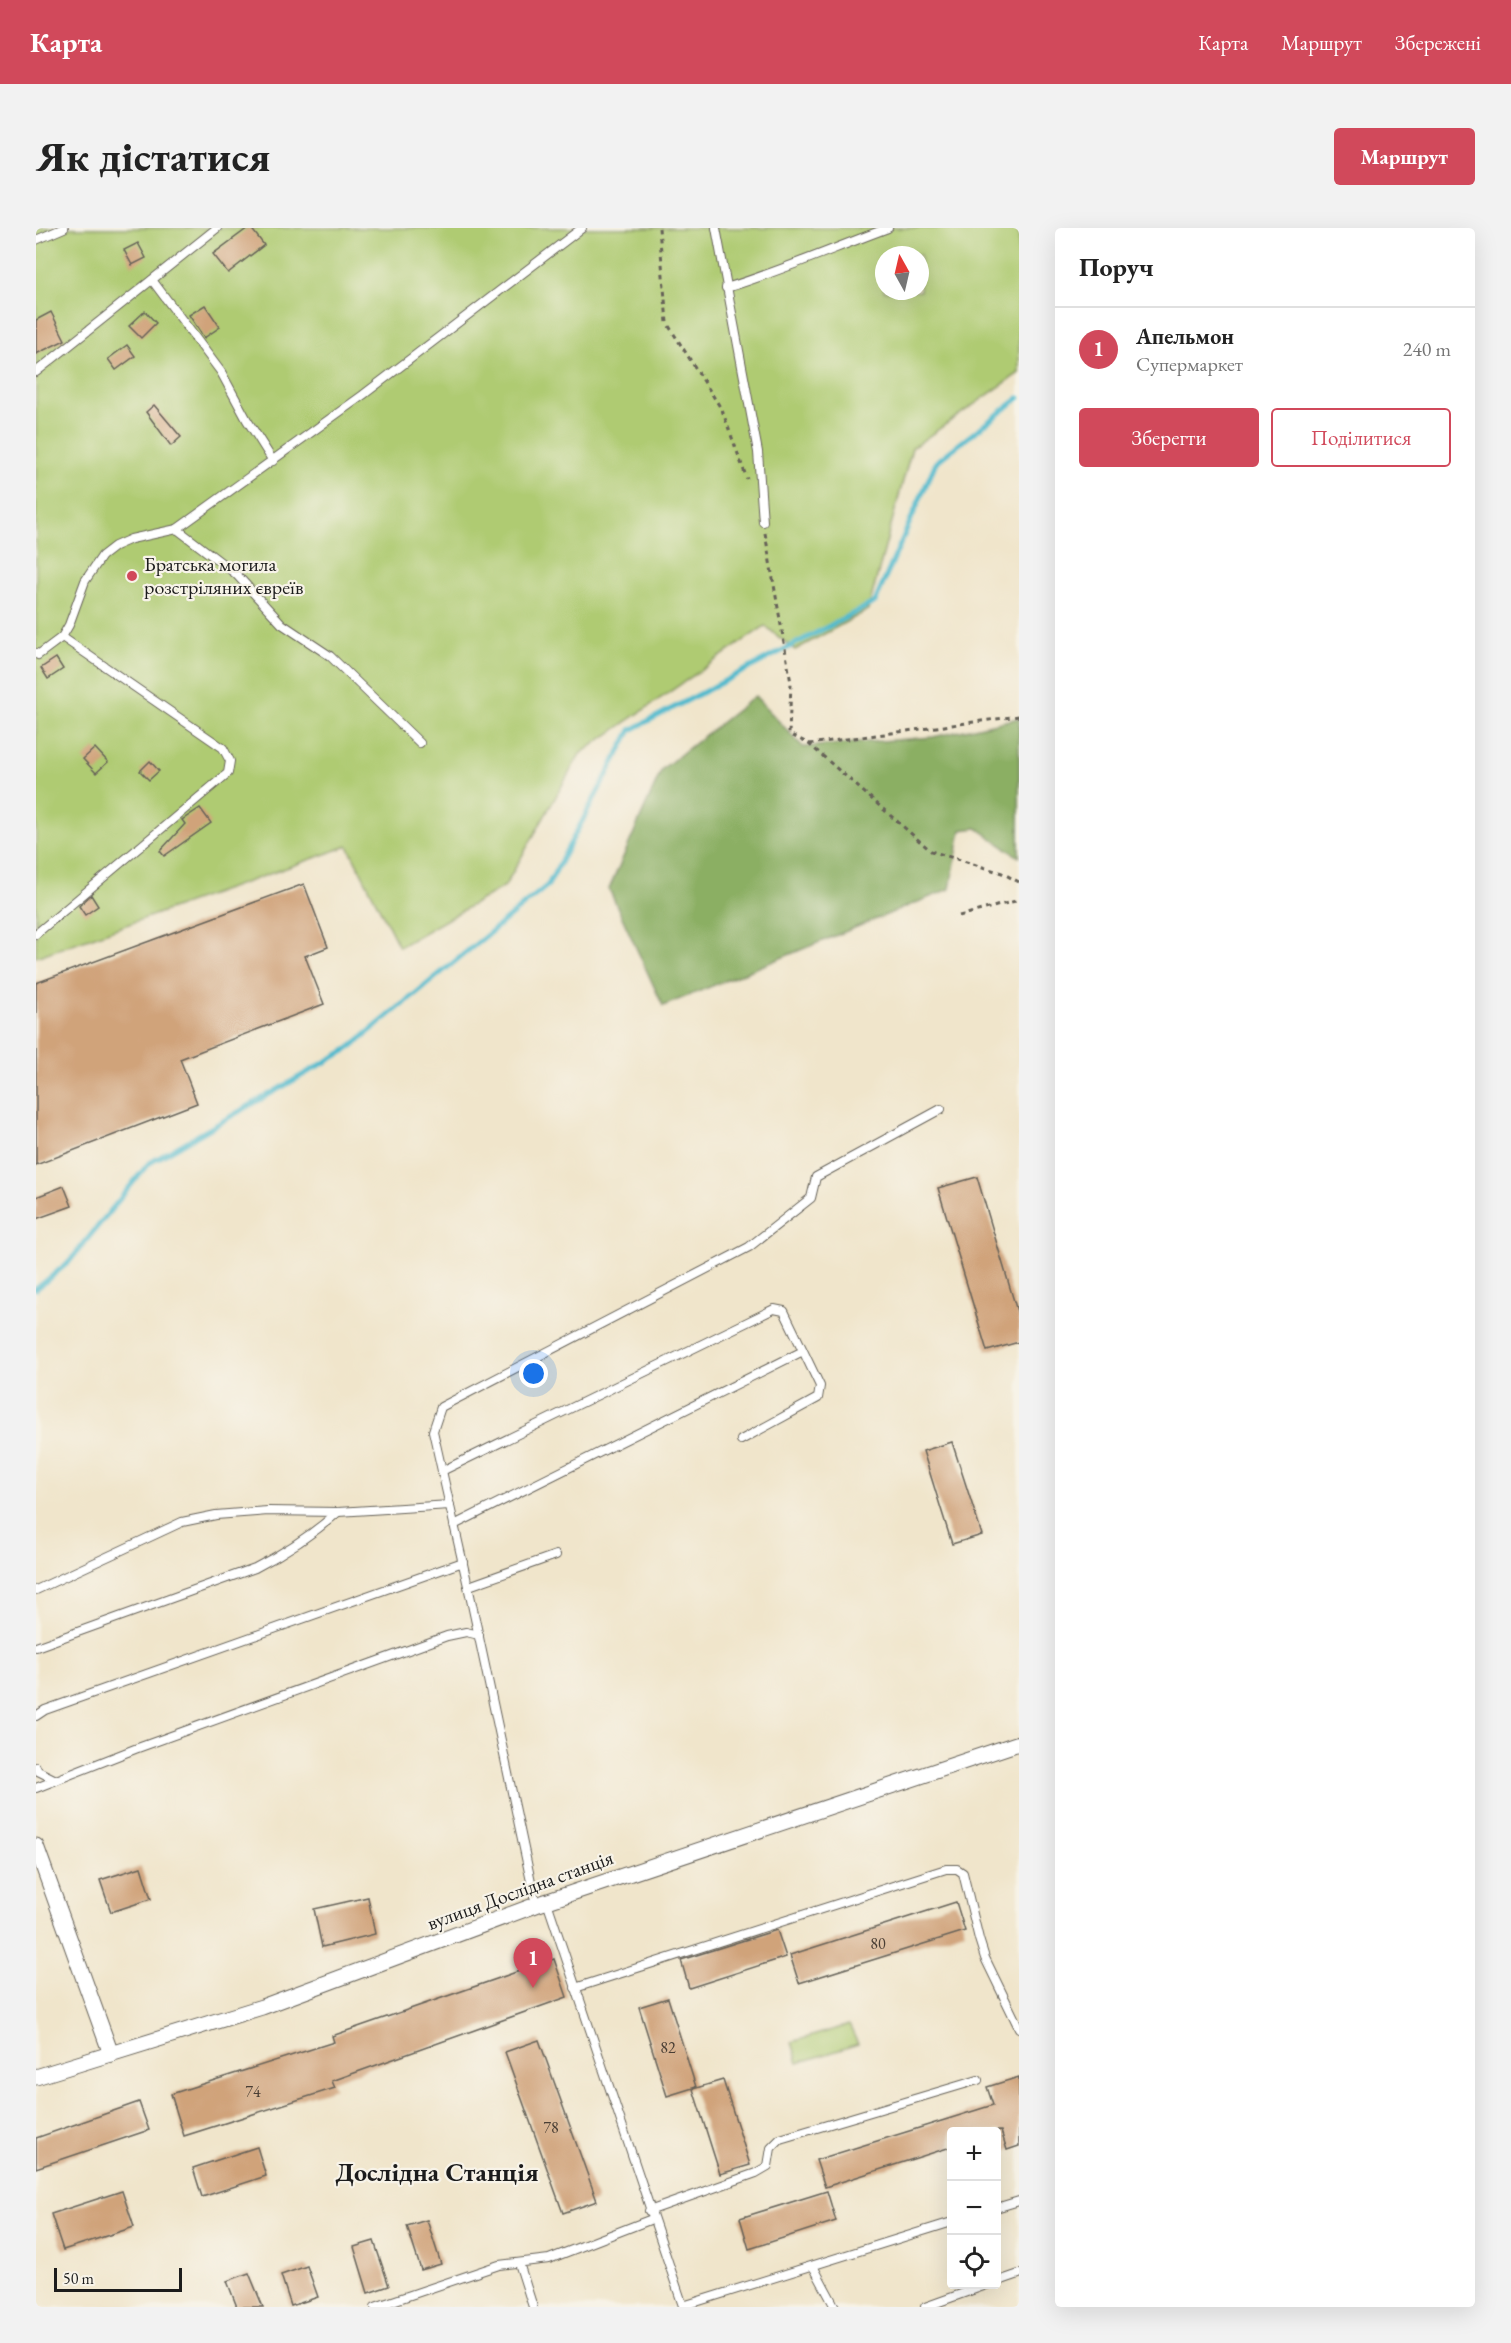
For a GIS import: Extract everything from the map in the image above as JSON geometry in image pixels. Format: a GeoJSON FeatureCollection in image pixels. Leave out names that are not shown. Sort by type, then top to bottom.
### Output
{"type":"FeatureCollection","features":[{"type":"Feature","properties":{"kind":"street","name":"вулиця Дослідна станція"},"geometry":{"type":"LineString","coordinates":[[36,2078],[262,2007],[541,1903],[1019,1743]]}},
{"type":"Feature","properties":{"kind":"street"},"geometry":{"type":"LineString","coordinates":[[36,1846],[111,2054]]}},
{"type":"Feature","properties":{"kind":"lane"},"geometry":{"type":"LineString","coordinates":[[36,240],[64,228]]}},
{"type":"Feature","properties":{"kind":"lane"},"geometry":{"type":"LineString","coordinates":[[36,372],[217,228]]}},
{"type":"Feature","properties":{"kind":"lane"},"geometry":{"type":"LineString","coordinates":[[37,655],[62,637],[69,625],[85,581],[102,556],[115,546],[131,539],[177,529],[273,460],[582,228]]}},
{"type":"Feature","properties":{"kind":"lane"},"geometry":{"type":"LineString","coordinates":[[716,228],[758,452],[763,522]]}},
{"type":"Feature","properties":{"kind":"lane"},"geometry":{"type":"LineString","coordinates":[[726,288],[776,273],[840,245],[888,228]]}},
{"type":"Feature","properties":{"kind":"lane"},"geometry":{"type":"LineString","coordinates":[[152,280],[221,372],[247,420],[273,460]]}},
{"type":"Feature","properties":{"kind":"lane"},"geometry":{"type":"LineString","coordinates":[[177,529],[236,574],[282,624],[330,656],[420,743]]}},
{"type":"Feature","properties":{"kind":"lane"},"geometry":{"type":"LineString","coordinates":[[36,934],[228,774],[230,761],[223,748],[62,637]]}},
{"type":"Feature","properties":{"kind":"lane"},"geometry":{"type":"LineString","coordinates":[[941,1109],[816,1177],[811,1198],[749,1247],[441,1407],[433,1431],[541,1903],[575,1988],[683,2307],[947,2223]]}},
{"type":"Feature","properties":{"kind":"lane"},"geometry":{"type":"LineString","coordinates":[[442,1471],[774,1309],[784,1311],[820,1386],[818,1398],[741,1440]]}},
{"type":"Feature","properties":{"kind":"lane"},"geometry":{"type":"LineString","coordinates":[[454,1525],[803,1351]]}},
{"type":"Feature","properties":{"kind":"lane"},"geometry":{"type":"LineString","coordinates":[[36,1590],[182,1522],[216,1515],[268,1511],[338,1512],[450,1505]]}},
{"type":"Feature","properties":{"kind":"lane"},"geometry":{"type":"LineString","coordinates":[[36,1647],[255,1568],[287,1552],[312,1535],[338,1512]]}},
{"type":"Feature","properties":{"kind":"lane"},"geometry":{"type":"LineString","coordinates":[[468,1586],[556,1555]]}},
{"type":"Feature","properties":{"kind":"lane"},"geometry":{"type":"LineString","coordinates":[[36,1716],[40,1710],[463,1562]]}},
{"type":"Feature","properties":{"kind":"lane"},"geometry":{"type":"LineString","coordinates":[[36,1788],[135,1749],[447,1636],[466,1632],[479,1635]]}},
{"type":"Feature","properties":{"kind":"lane"},"geometry":{"type":"LineString","coordinates":[[36,1767],[38,1771],[56,1780]]}},
{"type":"Feature","properties":{"kind":"lane"},"geometry":{"type":"LineString","coordinates":[[575,1988],[946,1869],[957,1869],[963,1873],[985,1958],[1019,2028]]}},
{"type":"Feature","properties":{"kind":"lane"},"geometry":{"type":"LineString","coordinates":[[649,2211],[756,2173],[768,2166],[771,2148],[780,2139],[978,2080]]}},
{"type":"Feature","properties":{"kind":"lane"},"geometry":{"type":"LineString","coordinates":[[1001,2206],[1019,2201]]}},
{"type":"Feature","properties":{"kind":"lane"},"geometry":{"type":"LineString","coordinates":[[375,2307],[499,2265],[549,2259],[652,2219]]}},
{"type":"Feature","properties":{"kind":"lane"},"geometry":{"type":"LineString","coordinates":[[519,2263],[533,2307]]}},
{"type":"Feature","properties":{"kind":"lane"},"geometry":{"type":"LineString","coordinates":[[813,2266],[835,2307]]}},
{"type":"Feature","properties":{"kind":"lane"},"geometry":{"type":"LineString","coordinates":[[1001,2280],[1019,2274]]}},
{"type":"Feature","properties":{"kind":"lane"},"geometry":{"type":"LineString","coordinates":[[925,2307],[975,2289]]}},
{"type":"Feature","properties":{"kind":"path"},"geometry":{"type":"LineString","coordinates":[[659,228],[667,323],[722,410],[751,488]]}},
{"type":"Feature","properties":{"kind":"path"},"geometry":{"type":"LineString","coordinates":[[763,522],[791,683],[789,734],[809,744],[931,852],[1002,873],[1019,882]]}},
{"type":"Feature","properties":{"kind":"path"},"geometry":{"type":"LineString","coordinates":[[809,744],[1019,716]]}},
{"type":"Feature","properties":{"kind":"path"},"geometry":{"type":"LineString","coordinates":[[959,916],[1019,900]]}},
{"type":"Feature","properties":{"kind":"green space"},"geometry":{"type":"Polygon","coordinates":[[[36,228],[1019,228],[1019,373],[912,448],[868,610],[795,650],[765,626],[580,754],[505,886],[399,947],[348,846],[36,957],[36,228]]]}},
{"type":"Feature","properties":{"kind":"green space"},"geometry":{"type":"Polygon","coordinates":[[[755,696],[803,747],[933,737],[1019,718],[1019,857],[977,828],[961,830],[950,889],[663,1006],[609,889],[662,769],[755,696]]]}},
{"type":"Feature","properties":{"kind":"green space"},"geometry":{"type":"Polygon","coordinates":[[[849,2025],[858,2044],[798,2063],[792,2042],[849,2025]]]}},
{"type":"Feature","properties":{"kind":"building"},"geometry":{"type":"Polygon","coordinates":[[[251,228],[264,245],[228,273],[213,254],[251,228]]]}},
{"type":"Feature","properties":{"kind":"building"},"geometry":{"type":"Polygon","coordinates":[[[138,243],[146,258],[132,265],[124,250],[138,243]]]}},
{"type":"Feature","properties":{"kind":"building"},"geometry":{"type":"Polygon","coordinates":[[[205,305],[220,327],[204,338],[189,315],[205,305]]]}},
{"type":"Feature","properties":{"kind":"building"},"geometry":{"type":"Polygon","coordinates":[[[145,311],[156,323],[141,338],[129,326],[145,311]]]}},
{"type":"Feature","properties":{"kind":"building"},"geometry":{"type":"Polygon","coordinates":[[[51,312],[65,340],[36,354],[36,320],[51,312]]]}},
{"type":"Feature","properties":{"kind":"building"},"geometry":{"type":"Polygon","coordinates":[[[127,345],[135,356],[116,370],[108,359],[127,345]]]}},
{"type":"Feature","properties":{"kind":"building"},"geometry":{"type":"Polygon","coordinates":[[[154,405],[181,437],[171,446],[146,412],[154,405]]]}},
{"type":"Feature","properties":{"kind":"building"},"geometry":{"type":"Polygon","coordinates":[[[56,658],[63,669],[48,679],[41,668],[56,658]]]}},
{"type":"Feature","properties":{"kind":"building"},"geometry":{"type":"Polygon","coordinates":[[[95,748],[108,762],[96,773],[83,759],[95,748]]]}},
{"type":"Feature","properties":{"kind":"building"},"geometry":{"type":"Polygon","coordinates":[[[150,761],[159,771],[149,780],[140,771],[150,761]]]}},
{"type":"Feature","properties":{"kind":"building"},"geometry":{"type":"Polygon","coordinates":[[[200,808],[211,823],[164,856],[160,851],[185,824],[182,820],[200,808]]]}},
{"type":"Feature","properties":{"kind":"building"},"geometry":{"type":"Polygon","coordinates":[[[304,884],[328,947],[305,956],[324,1004],[180,1059],[197,1103],[36,1165],[36,983],[304,884]]]}},
{"type":"Feature","properties":{"kind":"building"},"geometry":{"type":"Polygon","coordinates":[[[91,895],[98,906],[85,915],[79,906],[91,895]]]}},
{"type":"Feature","properties":{"kind":"building"},"geometry":{"type":"Polygon","coordinates":[[[977,1177],[1019,1318],[1019,1342],[987,1351],[938,1188],[977,1177]]]}},
{"type":"Feature","properties":{"kind":"building"},"geometry":{"type":"Polygon","coordinates":[[[64,1186],[72,1206],[36,1219],[36,1197],[64,1186]]]}},
{"type":"Feature","properties":{"kind":"building"},"geometry":{"type":"Polygon","coordinates":[[[952,1442],[982,1535],[952,1544],[923,1451],[952,1442]]]}},
{"type":"Feature","properties":{"kind":"building"},"geometry":{"type":"Polygon","coordinates":[[[141,1867],[151,1899],[111,1912],[100,1880],[141,1867]]]}},
{"type":"Feature","properties":{"kind":"building"},"geometry":{"type":"Polygon","coordinates":[[[368,1897],[375,1934],[322,1947],[314,1909],[368,1897]]]}},
{"type":"Feature","properties":{"kind":"building"},"geometry":{"type":"Polygon","coordinates":[[[956,1902],[965,1931],[799,1983],[790,1955],[956,1902]]]}},
{"type":"Feature","properties":{"kind":"building"},"geometry":{"type":"Polygon","coordinates":[[[777,1930],[786,1957],[689,1988],[681,1960],[777,1930]]]}},
{"type":"Feature","properties":{"kind":"building"},"geometry":{"type":"Polygon","coordinates":[[[554,1959],[567,1997],[332,2081],[335,2088],[184,2136],[171,2094],[334,2042],[332,2036],[554,1959]]]}},
{"type":"Feature","properties":{"kind":"building"},"geometry":{"type":"Polygon","coordinates":[[[668,1998],[696,2087],[667,2096],[639,2007],[668,1998]]]}},
{"type":"Feature","properties":{"kind":"building"},"geometry":{"type":"Polygon","coordinates":[[[539,2040],[597,2201],[563,2213],[505,2052],[539,2040]]]}},
{"type":"Feature","properties":{"kind":"building"},"geometry":{"type":"Polygon","coordinates":[[[1019,2077],[1019,2146],[1007,2150],[1001,2127],[947,2127],[947,2148],[825,2187],[816,2160],[993,2105],[987,2087],[1019,2077]]]}},
{"type":"Feature","properties":{"kind":"building"},"geometry":{"type":"Polygon","coordinates":[[[723,2080],[750,2165],[720,2174],[693,2089],[723,2080]]]}},
{"type":"Feature","properties":{"kind":"building"},"geometry":{"type":"Polygon","coordinates":[[[139,2102],[149,2130],[36,2168],[36,2138],[139,2102]]]}},
{"type":"Feature","properties":{"kind":"building"},"geometry":{"type":"Polygon","coordinates":[[[257,2147],[266,2176],[202,2197],[193,2168],[257,2147]]]}},
{"type":"Feature","properties":{"kind":"building"},"geometry":{"type":"Polygon","coordinates":[[[122,2191],[134,2227],[63,2250],[51,2214],[122,2191]]]}},
{"type":"Feature","properties":{"kind":"building"},"geometry":{"type":"Polygon","coordinates":[[[827,2191],[836,2221],[749,2249],[740,2218],[827,2191]]]}},
{"type":"Feature","properties":{"kind":"building"},"geometry":{"type":"Polygon","coordinates":[[[427,2220],[441,2264],[421,2270],[407,2226],[427,2220]]]}},
{"type":"Feature","properties":{"kind":"building"},"geometry":{"type":"Polygon","coordinates":[[[374,2241],[389,2286],[368,2293],[354,2247],[374,2241]]]}},
{"type":"Feature","properties":{"kind":"building"},"geometry":{"type":"Polygon","coordinates":[[[307,2266],[318,2297],[291,2306],[281,2275],[307,2266]]]}},
{"type":"Feature","properties":{"kind":"building"},"geometry":{"type":"Polygon","coordinates":[[[249,2273],[263,2307],[237,2307],[227,2281],[249,2273]]]}},
{"type":"Feature","properties":{"kind":"waterway"},"geometry":{"type":"LineString","coordinates":[[36,1289],[69,1262],[148,1164],[348,1049],[548,885],[631,730],[875,602],[936,462],[1019,398]]}},
{"type":"Feature","properties":{"kind":"place","name":"Братська могила розстріляних євреїв"},"geometry":{"type":"Point","coordinates":[132,576]}},
{"type":"Feature","properties":{"kind":"place","name":"Апельмон"},"geometry":{"type":"Point","coordinates":[533,1988]}},
{"type":"Feature","properties":{"kind":"district","name":"Дослідна Станція"},"geometry":{"type":"Point","coordinates":[437,2172]}}]}
